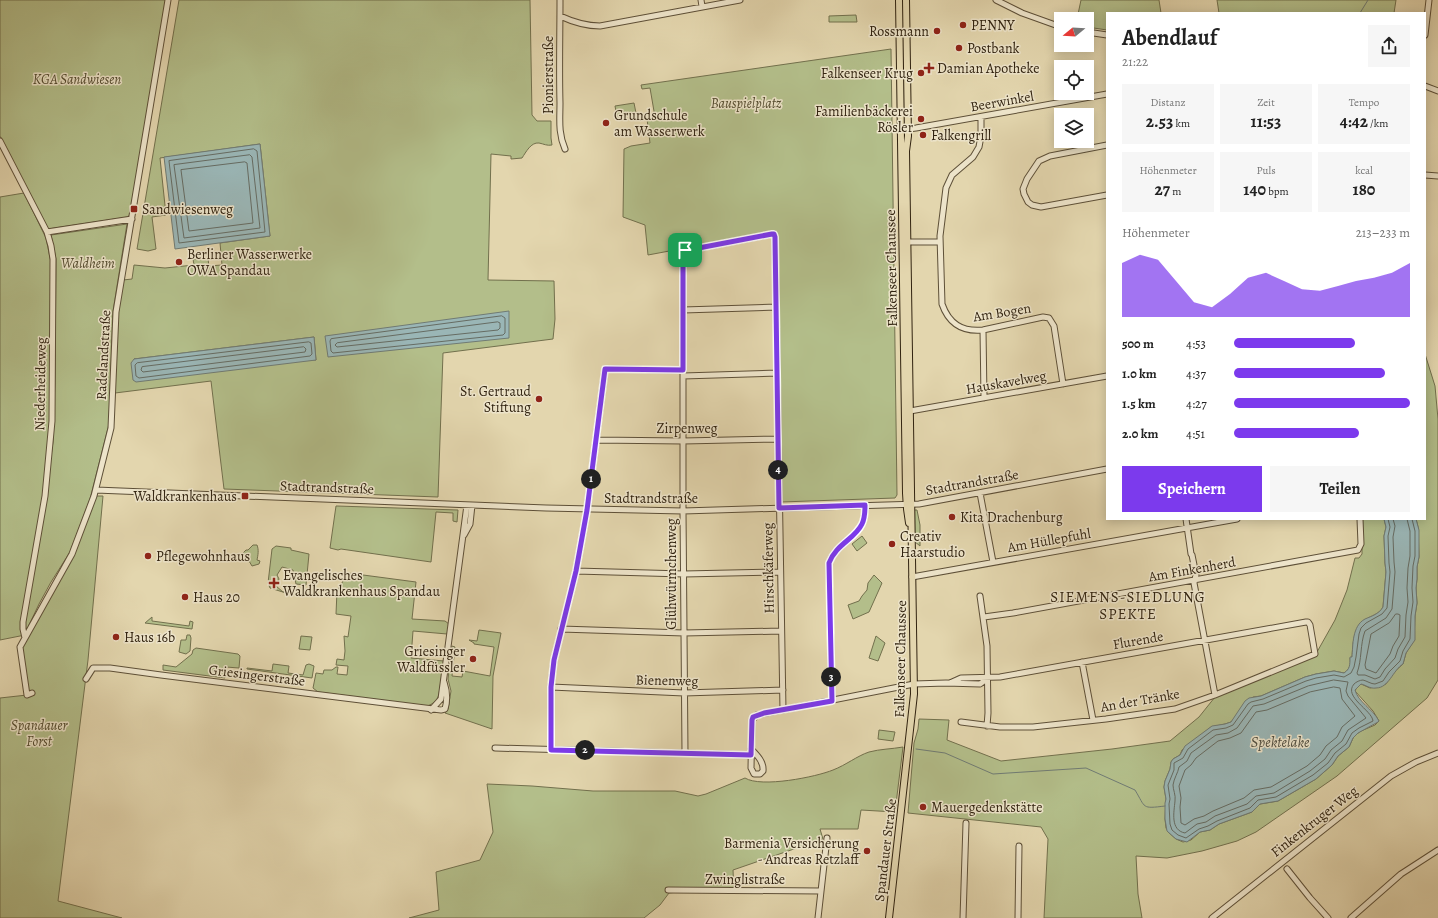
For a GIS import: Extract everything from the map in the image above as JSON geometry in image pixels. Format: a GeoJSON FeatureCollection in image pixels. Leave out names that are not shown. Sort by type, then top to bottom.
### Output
{"type":"FeatureCollection","features":[{"type":"Feature","properties":{"kind":"main road","name":"Falkenseer Chaussee"},"geometry":{"type":"LineString","coordinates":[[899,0],[909,504],[912,535],[914,684],[914,702],[905,784]]}},
{"type":"Feature","properties":{"kind":"main road","name":"Falkenseer Chaussee"},"geometry":{"type":"LineString","coordinates":[[905,242],[906,151],[908,130],[906,0]]}},
{"type":"Feature","properties":{"kind":"main road","name":"Spandauer Straße"},"geometry":{"type":"LineString","coordinates":[[889,918],[905,784]]}},
{"type":"Feature","properties":{"kind":"street","name":"Radelandstraße"},"geometry":{"type":"LineString","coordinates":[[29,694],[20,647],[72,554],[96,490],[111,428],[116,312],[168,0]]}},
{"type":"Feature","properties":{"kind":"street","name":"Pionierstraße"},"geometry":{"type":"LineString","coordinates":[[560,0],[560,138],[565,149]]}},
{"type":"Feature","properties":{"kind":"street"},"geometry":{"type":"LineString","coordinates":[[701,0],[702,6]]}},
{"type":"Feature","properties":{"kind":"street"},"geometry":{"type":"LineString","coordinates":[[560,16],[586,25],[600,26],[740,0]]}},
{"type":"Feature","properties":{"kind":"street"},"geometry":{"type":"LineString","coordinates":[[996,0],[1022,14],[1054,25]]}},
{"type":"Feature","properties":{"kind":"street"},"geometry":{"type":"LineString","coordinates":[[1426,27],[1429,0]]}},
{"type":"Feature","properties":{"kind":"street"},"geometry":{"type":"LineString","coordinates":[[1094,33],[1106,35]]}},
{"type":"Feature","properties":{"kind":"street"},"geometry":{"type":"LineString","coordinates":[[1426,86],[1438,91]]}},
{"type":"Feature","properties":{"kind":"street","name":"Beerwinkel"},"geometry":{"type":"LineString","coordinates":[[901,130],[908,130],[1106,94]]}},
{"type":"Feature","properties":{"kind":"street","name":"Am Bogen"},"geometry":{"type":"LineString","coordinates":[[981,117],[981,136],[979,147],[973,157],[952,175],[946,188],[940,242],[942,304],[950,320],[957,326],[973,331],[1049,318],[1054,326],[1063,384]]}},
{"type":"Feature","properties":{"kind":"street","name":"Niederheideweg"},"geometry":{"type":"LineString","coordinates":[[0,141],[47,232],[51,246],[53,272],[52,421],[45,496],[23,622],[25,638]]}},
{"type":"Feature","properties":{"kind":"street"},"geometry":{"type":"LineString","coordinates":[[1106,146],[1046,156],[1037,164],[1027,179],[1023,189],[1028,202],[1032,205],[1041,207],[1106,195]]}},
{"type":"Feature","properties":{"kind":"street"},"geometry":{"type":"LineString","coordinates":[[1426,175],[1438,176]]}},
{"type":"Feature","properties":{"kind":"street"},"geometry":{"type":"LineString","coordinates":[[47,232],[132,219]]}},
{"type":"Feature","properties":{"kind":"street","name":"Hirschkäferweg"},"geometry":{"type":"LineString","coordinates":[[683,251],[774,234],[783,710]]}},
{"type":"Feature","properties":{"kind":"street"},"geometry":{"type":"LineString","coordinates":[[905,242],[940,242]]}},
{"type":"Feature","properties":{"kind":"street","name":"Glühwürmchenweg"},"geometry":{"type":"LineString","coordinates":[[683,251],[685,753]]}},
{"type":"Feature","properties":{"kind":"street"},"geometry":{"type":"LineString","coordinates":[[683,310],[776,307]]}},
{"type":"Feature","properties":{"kind":"street"},"geometry":{"type":"LineString","coordinates":[[983,330],[984,398]]}},
{"type":"Feature","properties":{"kind":"street"},"geometry":{"type":"LineString","coordinates":[[551,750],[551,687],[554,660],[576,571],[587,510],[605,369],[683,370]]}},
{"type":"Feature","properties":{"kind":"street"},"geometry":{"type":"LineString","coordinates":[[683,376],[777,373]]}},
{"type":"Feature","properties":{"kind":"street","name":"Hauskavelweg"},"geometry":{"type":"LineString","coordinates":[[908,411],[1106,376]]}},
{"type":"Feature","properties":{"kind":"street","name":"Zirpenweg"},"geometry":{"type":"LineString","coordinates":[[596,440],[683,441],[778,439]]}},
{"type":"Feature","properties":{"kind":"street","name":"Stadtrandstraße"},"geometry":{"type":"LineString","coordinates":[[96,490],[587,510],[683,511],[926,503],[1106,469]]}},
{"type":"Feature","properties":{"kind":"street"},"geometry":{"type":"LineString","coordinates":[[980,493],[993,562]]}},
{"type":"Feature","properties":{"kind":"street"},"geometry":{"type":"LineString","coordinates":[[431,710],[441,699],[462,538],[469,505]]}},
{"type":"Feature","properties":{"kind":"street"},"geometry":{"type":"LineString","coordinates":[[832,701],[829,563],[832,555],[837,549],[858,530],[862,524],[865,516],[865,505]]}},
{"type":"Feature","properties":{"kind":"street"},"geometry":{"type":"LineString","coordinates":[[1186,520],[1196,576],[1194,583],[1215,695]]}},
{"type":"Feature","properties":{"kind":"street","name":"Am Hüllepfuhl"},"geometry":{"type":"LineString","coordinates":[[912,577],[1231,520]]}},
{"type":"Feature","properties":{"kind":"street","name":"Am Finkenherd"},"geometry":{"type":"LineString","coordinates":[[984,617],[1358,550],[1361,544],[1360,520]]}},
{"type":"Feature","properties":{"kind":"street"},"geometry":{"type":"LineString","coordinates":[[576,571],[684,574],[780,572]]}},
{"type":"Feature","properties":{"kind":"street"},"geometry":{"type":"LineString","coordinates":[[980,596],[987,646],[987,726]]}},
{"type":"Feature","properties":{"kind":"street","name":"Flurende"},"geometry":{"type":"LineString","coordinates":[[751,749],[753,717],[764,713],[914,684],[980,684],[988,678],[1306,622],[1310,625],[1316,654]]}},
{"type":"Feature","properties":{"kind":"street"},"geometry":{"type":"LineString","coordinates":[[562,629],[684,633],[781,631]]}},
{"type":"Feature","properties":{"kind":"street","name":"An der Tränke"},"geometry":{"type":"LineString","coordinates":[[960,722],[987,726],[1033,727],[1175,709],[1215,695],[1316,654]]}},
{"type":"Feature","properties":{"kind":"street"},"geometry":{"type":"LineString","coordinates":[[1082,662],[1093,720]]}},
{"type":"Feature","properties":{"kind":"street","name":"Griesingerstraße"},"geometry":{"type":"LineString","coordinates":[[86,679],[93,668],[110,668],[431,710]]}},
{"type":"Feature","properties":{"kind":"street"},"geometry":{"type":"LineString","coordinates":[[431,710],[445,709],[447,692],[444,682]]}},
{"type":"Feature","properties":{"kind":"street","name":"Bienenweg"},"geometry":{"type":"LineString","coordinates":[[551,687],[684,693],[783,690]]}},
{"type":"Feature","properties":{"kind":"street"},"geometry":{"type":"LineString","coordinates":[[494,748],[751,755]]}},
{"type":"Feature","properties":{"kind":"street"},"geometry":{"type":"LineString","coordinates":[[751,749],[764,767],[762,773],[757,774],[752,771],[751,749]]}},
{"type":"Feature","properties":{"kind":"street","name":"Finkenkruger Weg"},"geometry":{"type":"LineString","coordinates":[[1212,918],[1392,776],[1416,762],[1438,753]]}},
{"type":"Feature","properties":{"kind":"street"},"geometry":{"type":"LineString","coordinates":[[963,918],[966,823]]}},
{"type":"Feature","properties":{"kind":"street"},"geometry":{"type":"LineString","coordinates":[[818,918],[827,838]]}},
{"type":"Feature","properties":{"kind":"street"},"geometry":{"type":"LineString","coordinates":[[1018,918],[1019,846]]}},
{"type":"Feature","properties":{"kind":"street"},"geometry":{"type":"LineString","coordinates":[[1351,918],[1400,875],[1438,850]]}},
{"type":"Feature","properties":{"kind":"street"},"geometry":{"type":"LineString","coordinates":[[1287,869],[1328,918]]}},
{"type":"Feature","properties":{"kind":"street","name":"Zwinglistraße"},"geometry":{"type":"LineString","coordinates":[[668,890],[821,891]]}},
{"type":"Feature","properties":{"kind":"green space","name":"KGA Sandwiesen"},"geometry":{"type":"Polygon","coordinates":[[[0,0],[168,0],[141,167],[128,217],[48,229],[0,136],[0,0]]]}},
{"type":"Feature","properties":{"kind":"green space"},"geometry":{"type":"Polygon","coordinates":[[[179,0],[530,0],[532,115],[537,121],[551,121],[552,145],[536,143],[529,148],[522,158],[511,159],[511,156],[491,154],[488,280],[554,281],[555,319],[553,339],[443,353],[438,497],[224,489],[211,381],[115,393],[117,312],[123,280],[132,279],[134,265],[165,268],[194,265],[193,259],[208,259],[209,266],[222,265],[220,243],[270,236],[260,144],[160,158],[166,215],[152,217],[156,249],[148,251],[137,249],[179,0]],[[314,337],[134,359],[316,360],[314,337]]]}},
{"type":"Feature","properties":{"kind":"green space"},"geometry":{"type":"Polygon","coordinates":[[[1081,0],[1159,0],[1161,12],[1106,12],[1106,30],[1094,28],[1094,12],[1078,12],[1081,0]]]}},
{"type":"Feature","properties":{"kind":"green space"},"geometry":{"type":"Polygon","coordinates":[[[1217,0],[1396,0],[1394,12],[1219,12],[1217,0]]]}},
{"type":"Feature","properties":{"kind":"green space"},"geometry":{"type":"Polygon","coordinates":[[[856,15],[857,22],[829,22],[829,16],[856,15]]]}},
{"type":"Feature","properties":{"kind":"green space","name":"Bauspielplatz"},"geometry":{"type":"Polygon","coordinates":[[[891,49],[897,495],[895,498],[781,502],[776,231],[648,255],[645,225],[623,217],[624,149],[631,146],[650,143],[647,119],[655,117],[650,88],[642,89],[641,85],[891,49]]]}},
{"type":"Feature","properties":{"kind":"green space"},"geometry":{"type":"Polygon","coordinates":[[[634,103],[636,113],[617,117],[615,106],[634,103]]]}},
{"type":"Feature","properties":{"kind":"green space"},"geometry":{"type":"Polygon","coordinates":[[[24,193],[46,238],[51,263],[50,463],[53,442],[55,377],[56,259],[51,235],[127,224],[113,311],[109,424],[90,499],[70,552],[39,604],[29,625],[27,633],[72,554],[94,496],[103,496],[88,660],[58,901],[122,918],[0,918],[0,698],[27,695],[20,647],[25,635],[0,640],[0,197],[24,193]]]}},
{"type":"Feature","properties":{"kind":"green space"},"geometry":{"type":"Polygon","coordinates":[[[1426,357],[1435,386],[1438,419],[1438,680],[1427,698],[1337,776],[1256,832],[1237,841],[1202,851],[1167,858],[1136,856],[1138,894],[1142,918],[1044,918],[1048,839],[1041,827],[908,813],[914,743],[919,719],[949,720],[947,740],[1001,761],[1170,741],[1199,717],[1215,697],[1317,655],[1317,652],[1335,620],[1347,590],[1355,558],[1359,558],[1362,554],[1362,520],[1384,520],[1386,527],[1384,536],[1386,572],[1383,607],[1379,612],[1359,625],[1355,635],[1352,657],[1350,658],[1348,670],[1344,673],[1334,671],[1305,677],[1261,696],[1253,697],[1231,722],[1211,727],[1182,750],[1180,755],[1171,762],[1165,781],[1166,828],[1176,839],[1183,842],[1191,840],[1200,832],[1210,830],[1219,824],[1252,812],[1260,804],[1278,801],[1316,779],[1349,747],[1354,736],[1375,725],[1379,721],[1373,711],[1355,691],[1361,684],[1370,688],[1386,684],[1392,674],[1403,664],[1406,653],[1414,640],[1417,603],[1417,567],[1419,557],[1418,527],[1416,520],[1426,520],[1426,357]]]}},
{"type":"Feature","properties":{"kind":"green space"},"geometry":{"type":"Polygon","coordinates":[[[336,506],[458,510],[457,522],[453,521],[453,513],[436,512],[431,562],[330,548],[336,506]]]}},
{"type":"Feature","properties":{"kind":"green space"},"geometry":{"type":"Polygon","coordinates":[[[914,510],[917,510],[920,525],[920,546],[914,541],[914,510]]]}},
{"type":"Feature","properties":{"kind":"green space"},"geometry":{"type":"Polygon","coordinates":[[[862,536],[867,543],[857,551],[852,544],[862,536]]]}},
{"type":"Feature","properties":{"kind":"green space"},"geometry":{"type":"Polygon","coordinates":[[[253,545],[257,545],[257,560],[260,561],[259,564],[252,566],[249,561],[244,561],[243,558],[240,559],[239,557],[253,545]]]}},
{"type":"Feature","properties":{"kind":"green space"},"geometry":{"type":"Polygon","coordinates":[[[276,546],[291,548],[291,550],[309,554],[306,585],[296,584],[293,570],[282,567],[277,575],[279,579],[276,586],[286,593],[270,588],[268,583],[272,549],[276,546]]]}},
{"type":"Feature","properties":{"kind":"green space"},"geometry":{"type":"Polygon","coordinates":[[[348,573],[416,582],[412,619],[445,621],[449,624],[447,634],[413,631],[411,658],[444,661],[439,694],[433,703],[427,706],[318,692],[313,688],[316,673],[323,674],[324,670],[332,670],[338,667],[337,674],[347,675],[348,666],[336,665],[337,659],[344,660],[344,636],[348,637],[351,616],[336,614],[337,591],[348,573]]]}},
{"type":"Feature","properties":{"kind":"green space"},"geometry":{"type":"Polygon","coordinates":[[[874,575],[882,583],[869,612],[853,619],[848,605],[859,601],[867,590],[868,583],[874,575]]]}},
{"type":"Feature","properties":{"kind":"green space"},"geometry":{"type":"Polygon","coordinates":[[[152,617],[152,621],[189,626],[190,621],[193,622],[192,629],[145,623],[152,617]]]}},
{"type":"Feature","properties":{"kind":"green space"},"geometry":{"type":"Polygon","coordinates":[[[479,630],[501,633],[493,676],[492,729],[445,713],[448,709],[451,691],[448,679],[452,646],[455,647],[452,676],[462,677],[463,671],[490,676],[494,647],[474,644],[469,640],[477,641],[479,630]]]}},
{"type":"Feature","properties":{"kind":"green space"},"geometry":{"type":"Polygon","coordinates":[[[187,635],[190,635],[191,638],[190,651],[186,654],[179,652],[181,640],[186,640],[187,635]]]}},
{"type":"Feature","properties":{"kind":"green space"},"geometry":{"type":"Polygon","coordinates":[[[301,636],[312,637],[310,650],[299,649],[301,636]]]}},
{"type":"Feature","properties":{"kind":"green space"},"geometry":{"type":"Polygon","coordinates":[[[876,636],[885,643],[878,661],[869,658],[876,636]]]}},
{"type":"Feature","properties":{"kind":"green space"},"geometry":{"type":"Polygon","coordinates":[[[196,648],[238,654],[240,656],[239,668],[226,667],[225,678],[163,670],[163,665],[176,667],[192,654],[193,650],[196,648]]]}},
{"type":"Feature","properties":{"kind":"green space"},"geometry":{"type":"Polygon","coordinates":[[[273,664],[289,666],[288,673],[303,675],[306,665],[309,664],[314,666],[312,678],[247,669],[272,671],[273,664]]]}},
{"type":"Feature","properties":{"kind":"green space"},"geometry":{"type":"Polygon","coordinates":[[[879,730],[895,732],[893,741],[878,739],[879,730]]]}},
{"type":"Feature","properties":{"kind":"green space"},"geometry":{"type":"Polygon","coordinates":[[[903,747],[895,812],[861,810],[858,829],[820,829],[823,839],[733,870],[734,891],[686,891],[669,893],[660,905],[644,918],[409,918],[439,910],[436,872],[480,860],[493,832],[487,784],[593,791],[675,791],[698,796],[745,778],[753,781],[775,782],[814,776],[838,768],[869,752],[903,747]]]}},
{"type":"Feature","properties":{"kind":"water"},"geometry":{"type":"Polygon","coordinates":[[[260,144],[270,236],[175,249],[164,157],[260,144]]]}},
{"type":"Feature","properties":{"kind":"water"},"geometry":{"type":"Polygon","coordinates":[[[509,311],[509,338],[328,357],[325,336],[509,311]]]}},
{"type":"Feature","properties":{"kind":"water"},"geometry":{"type":"Polygon","coordinates":[[[314,337],[316,360],[136,382],[133,380],[131,363],[134,359],[314,337]]]}},
{"type":"Feature","properties":{"kind":"water","name":"Spektelake"},"geometry":{"type":"Polygon","coordinates":[[[1384,520],[1416,520],[1419,530],[1419,557],[1417,567],[1415,640],[1406,653],[1403,664],[1388,682],[1380,687],[1374,688],[1361,684],[1355,690],[1359,698],[1379,721],[1358,733],[1353,738],[1349,747],[1316,779],[1278,801],[1260,804],[1252,812],[1219,824],[1210,830],[1200,832],[1187,842],[1176,839],[1167,831],[1164,787],[1171,762],[1180,755],[1185,746],[1212,726],[1231,722],[1245,701],[1249,698],[1261,696],[1305,677],[1334,671],[1344,673],[1349,668],[1350,657],[1352,657],[1355,631],[1361,622],[1373,616],[1383,607],[1386,572],[1384,536],[1386,527],[1384,520]]]}},
{"type":"Feature","properties":{"kind":"waterway"},"geometry":{"type":"LineString","coordinates":[[1361,12],[1368,0]]}},
{"type":"Feature","properties":{"kind":"waterway"},"geometry":{"type":"LineString","coordinates":[[916,749],[945,753],[993,774],[1086,768],[1135,790],[1145,806],[1165,806]]}},
{"type":"Feature","properties":{"kind":"place","name":"PENNY"},"geometry":{"type":"Point","coordinates":[963,25]}},
{"type":"Feature","properties":{"kind":"place","name":"Rossmann"},"geometry":{"type":"Point","coordinates":[937,31]}},
{"type":"Feature","properties":{"kind":"place","name":"Postbank"},"geometry":{"type":"Point","coordinates":[959,48]}},
{"type":"Feature","properties":{"kind":"place","name":"Damian Apotheke"},"geometry":{"type":"Point","coordinates":[929,68]}},
{"type":"Feature","properties":{"kind":"place","name":"Falkenseer Krug"},"geometry":{"type":"Point","coordinates":[921,73]}},
{"type":"Feature","properties":{"kind":"place","name":"Familienbäckerei Rösler"},"geometry":{"type":"Point","coordinates":[921,119]}},
{"type":"Feature","properties":{"kind":"place","name":"Grundschule am Wasserwerk"},"geometry":{"type":"Point","coordinates":[606,123]}},
{"type":"Feature","properties":{"kind":"place","name":"Falkengrill"},"geometry":{"type":"Point","coordinates":[923,135]}},
{"type":"Feature","properties":{"kind":"place","name":"Sandwiesenweg"},"geometry":{"type":"Point","coordinates":[134,209]}},
{"type":"Feature","properties":{"kind":"place","name":"Berliner Wasserwerke OWA Spandau"},"geometry":{"type":"Point","coordinates":[179,262]}},
{"type":"Feature","properties":{"kind":"place","name":"St. Gertraud Stiftung"},"geometry":{"type":"Point","coordinates":[539,399]}},
{"type":"Feature","properties":{"kind":"place","name":"Waldkrankenhaus"},"geometry":{"type":"Point","coordinates":[245,496]}},
{"type":"Feature","properties":{"kind":"place","name":"Kita Drachenburg"},"geometry":{"type":"Point","coordinates":[952,517]}},
{"type":"Feature","properties":{"kind":"place","name":"Creativ Haarstudio"},"geometry":{"type":"Point","coordinates":[892,544]}},
{"type":"Feature","properties":{"kind":"place","name":"Pflegewohnhaus"},"geometry":{"type":"Point","coordinates":[148,556]}},
{"type":"Feature","properties":{"kind":"place","name":"Evangelisches Waldkrankenhaus Spandau"},"geometry":{"type":"Point","coordinates":[274,583]}},
{"type":"Feature","properties":{"kind":"place","name":"Haus 20"},"geometry":{"type":"Point","coordinates":[185,597]}},
{"type":"Feature","properties":{"kind":"place","name":"Haus 16b"},"geometry":{"type":"Point","coordinates":[116,637]}},
{"type":"Feature","properties":{"kind":"place","name":"Griesinger Waldfüssler"},"geometry":{"type":"Point","coordinates":[473,659]}},
{"type":"Feature","properties":{"kind":"place","name":"Mauergedenkstätte"},"geometry":{"type":"Point","coordinates":[923,807]}},
{"type":"Feature","properties":{"kind":"place","name":"Barmenia Versicherung - Andreas Retzlaff"},"geometry":{"type":"Point","coordinates":[867,851]}},
{"type":"Feature","properties":{"kind":"district","name":"SIEMENS-SIEDLUNG SPEKTE"},"geometry":{"type":"Point","coordinates":[1128,606]}},
{"type":"Feature","properties":{"kind":"route"},"geometry":{"type":"LineString","coordinates":[[774,234],[779,508],[865,505],[865,516],[862,524],[858,530],[837,549],[832,555],[829,563],[832,701],[764,713],[753,717],[751,755],[551,750],[551,687],[554,660],[576,571],[587,510],[605,369],[683,370],[682,257],[683,251],[685,250],[774,234]]}},
{"type":"Feature","properties":{"kind":"park label","name":"Waldheim"},"geometry":{"type":"Point","coordinates":[88,263]}},
{"type":"Feature","properties":{"kind":"park label","name":"Spandauer Forst"},"geometry":{"type":"Point","coordinates":[39,734]}}]}
